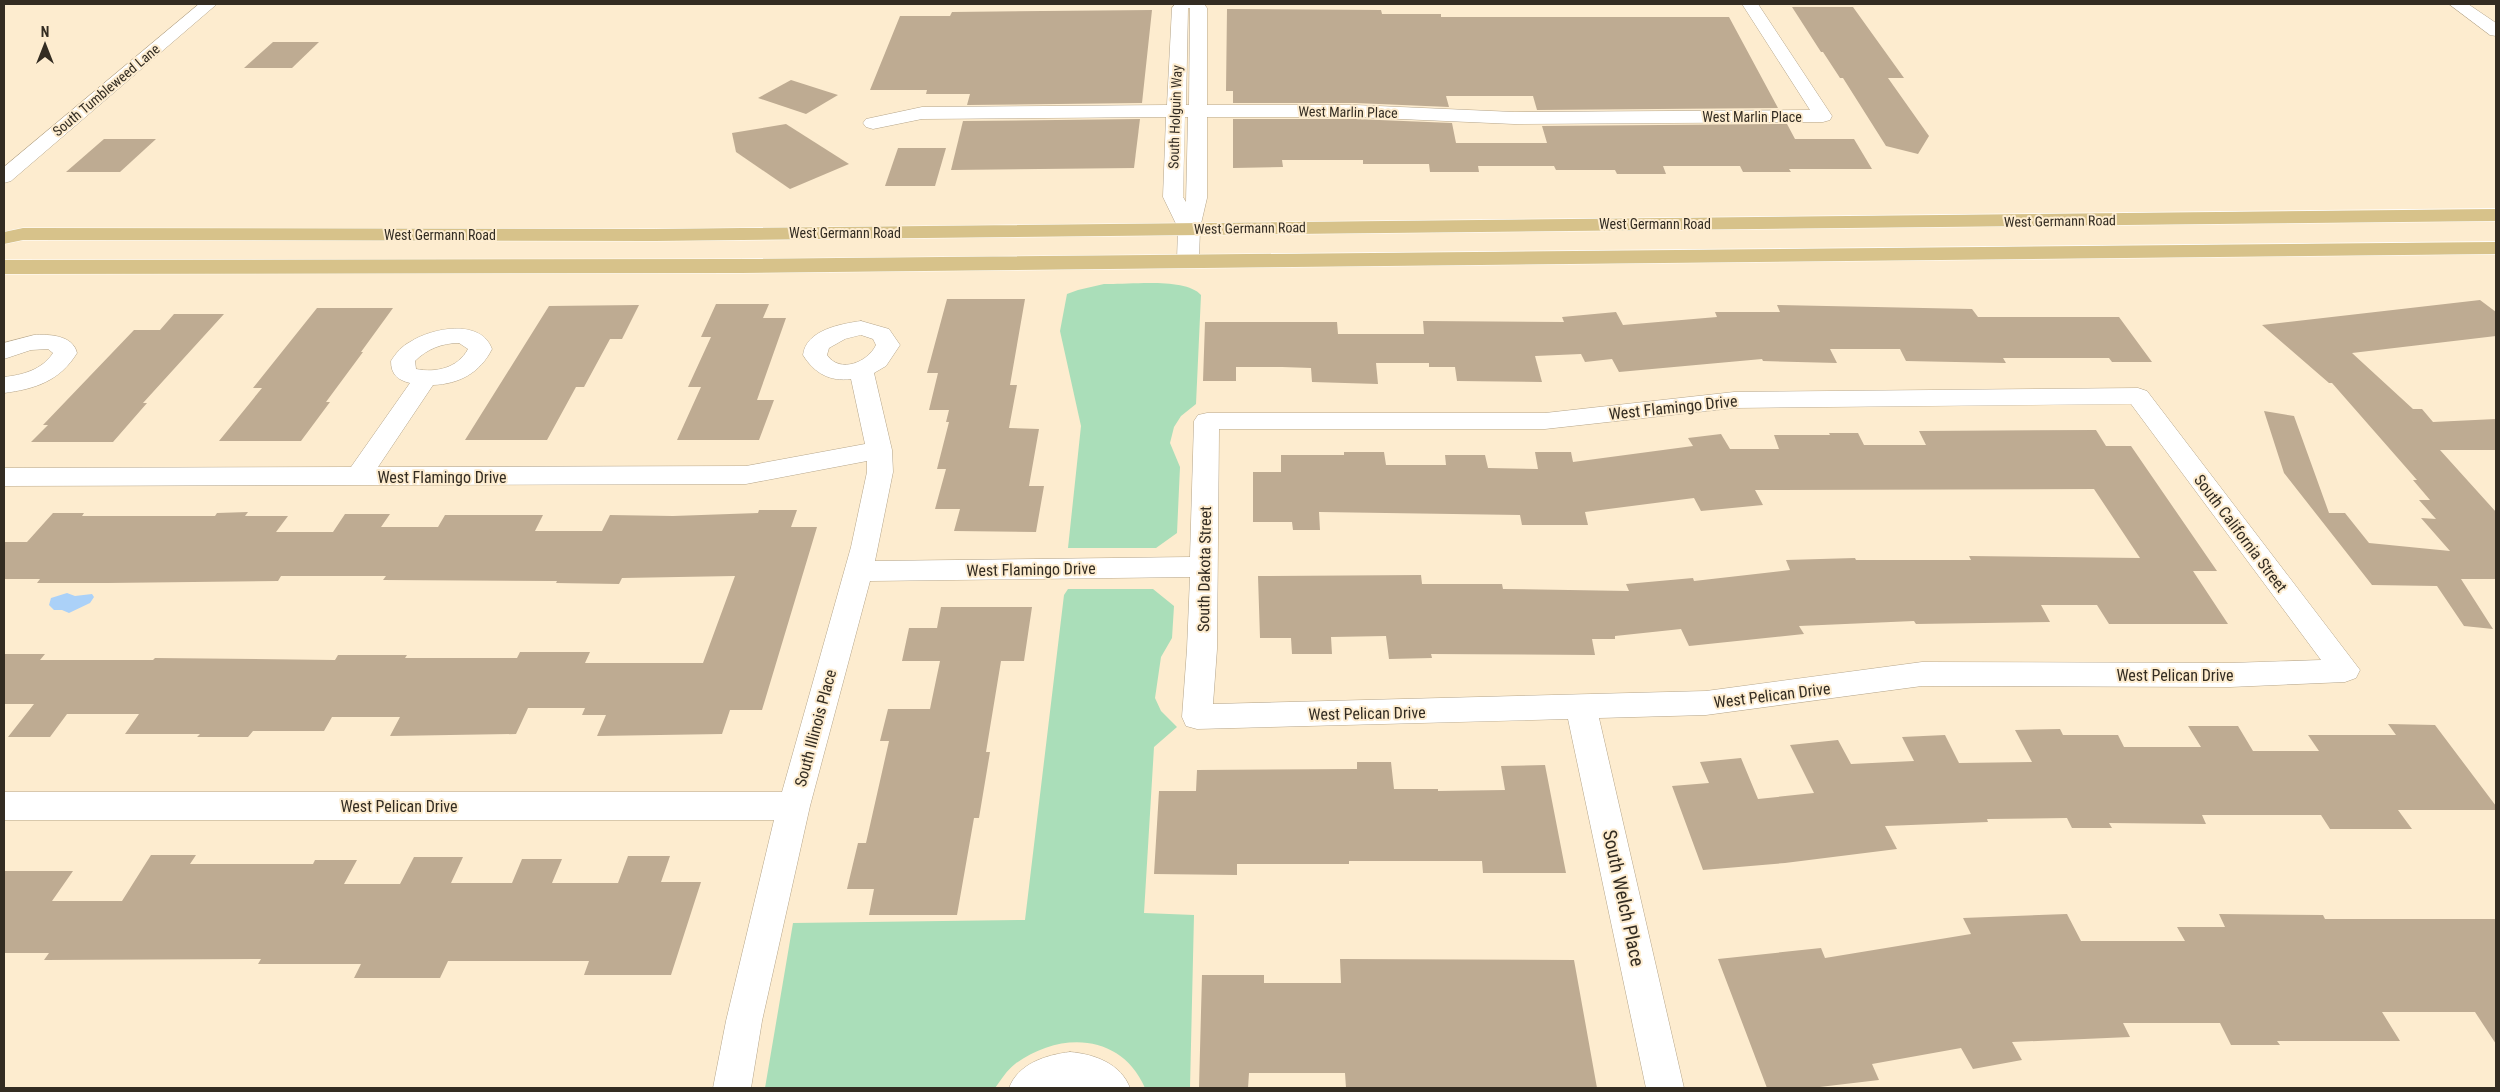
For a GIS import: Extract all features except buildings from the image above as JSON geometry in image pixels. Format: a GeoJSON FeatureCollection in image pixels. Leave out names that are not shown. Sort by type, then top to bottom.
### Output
{"type":"FeatureCollection","features":[{"type":"Feature","properties":{"kind":"main road","name":"West Germann Road"},"geometry":{"type":"LineString","coordinates":[[4,238],[23,234],[512,236],[2496,215]]}},
{"type":"Feature","properties":{"kind":"main road","name":"West Germann Road"},"geometry":{"type":"LineString","coordinates":[[4,267],[741,266],[2496,248]]}},
{"type":"Feature","properties":{"kind":"street","name":"South Tumbleweed Lane"},"geometry":{"type":"LineString","coordinates":[[4,177],[209,4]]}},
{"type":"Feature","properties":{"kind":"street","name":"South Holguin Way"},"geometry":{"type":"LineString","coordinates":[[1183,4],[1180,8],[1173,197],[1189,228]]}},
{"type":"Feature","properties":{"kind":"street","name":"South Holguin Way"},"geometry":{"type":"LineString","coordinates":[[1188,260],[1189,228],[1197,198],[1199,8],[1196,4]]}},
{"type":"Feature","properties":{"kind":"street","name":"West Marlin Place"},"geometry":{"type":"LineString","coordinates":[[873,124],[922,114],[1175,111],[1355,111],[1514,118],[1823,116],[1750,4]]}},
{"type":"Feature","properties":{"kind":"street"},"geometry":{"type":"LineString","coordinates":[[2457,4],[2496,31]]}},
{"type":"Feature","properties":{"kind":"street"},"geometry":{"type":"LineString","coordinates":[[4,352],[23,345],[49,342],[64,348],[65,353],[55,367],[44,374],[31,380],[4,385]]}},
{"type":"Feature","properties":{"kind":"street","name":"South Illinois Place"},"geometry":{"type":"LineString","coordinates":[[732,1088],[744,1021],[794,806],[859,571],[880,472],[879,450],[861,369]]}},
{"type":"Feature","properties":{"kind":"street"},"geometry":{"type":"LineString","coordinates":[[358,477],[425,379]]}},
{"type":"Feature","properties":{"kind":"street","name":"West Flamingo Drive"},"geometry":{"type":"LineString","coordinates":[[1207,421],[1545,421],[1734,400],[2138,396]]}},
{"type":"Feature","properties":{"kind":"street","name":"South California Street"},"geometry":{"type":"LineString","coordinates":[[2138,396],[2345,670]]}},
{"type":"Feature","properties":{"kind":"street","name":"South Dakota Street"},"geometry":{"type":"LineString","coordinates":[[1198,717],[1207,421]]}},
{"type":"Feature","properties":{"kind":"street","name":"West Flamingo Drive"},"geometry":{"type":"LineString","coordinates":[[4,477],[746,475],[879,450]]}},
{"type":"Feature","properties":{"kind":"street","name":"West Flamingo Drive"},"geometry":{"type":"LineString","coordinates":[[859,571],[1204,567]]}},
{"type":"Feature","properties":{"kind":"street","name":"West Pelican Drive"},"geometry":{"type":"LineString","coordinates":[[1198,717],[1706,704],[1922,674],[2230,675],[2345,670]]}},
{"type":"Feature","properties":{"kind":"street","name":"South Welch Place"},"geometry":{"type":"LineString","coordinates":[[1581,708],[1665,1088]]}},
{"type":"Feature","properties":{"kind":"street","name":"West Pelican Drive"},"geometry":{"type":"LineString","coordinates":[[4,806],[794,806]]}},
{"type":"Feature","properties":{"kind":"street"},"geometry":{"type":"LineString","coordinates":[[1028,1088],[1051,1074],[1071,1070],[1089,1073],[1111,1088]]}},
{"type":"Feature","properties":{"kind":"green space"},"geometry":{"type":"Polygon","coordinates":[[[1104,284],[1170,284],[1193,289],[1201,295],[1196,404],[1181,416],[1174,427],[1170,443],[1180,467],[1177,533],[1156,548],[1068,548],[1081,426],[1060,331],[1067,294],[1104,284]]]}},
{"type":"Feature","properties":{"kind":"green space"},"geometry":{"type":"Polygon","coordinates":[[[1068,589],[1153,589],[1174,606],[1172,638],[1161,657],[1155,698],[1161,711],[1177,727],[1154,747],[1144,913],[1194,915],[1190,1088],[1145,1088],[1134,1070],[1121,1056],[1105,1048],[1088,1043],[1070,1043],[1051,1046],[1033,1053],[1012,1066],[995,1088],[765,1088],[793,923],[1025,920],[1064,595],[1068,589]]]}},
{"type":"Feature","properties":{"kind":"water"},"geometry":{"type":"Polygon","coordinates":[[[67,593],[75,596],[92,594],[94,597],[90,603],[69,613],[62,610],[54,610],[49,605],[51,598],[67,593]]]}}]}
